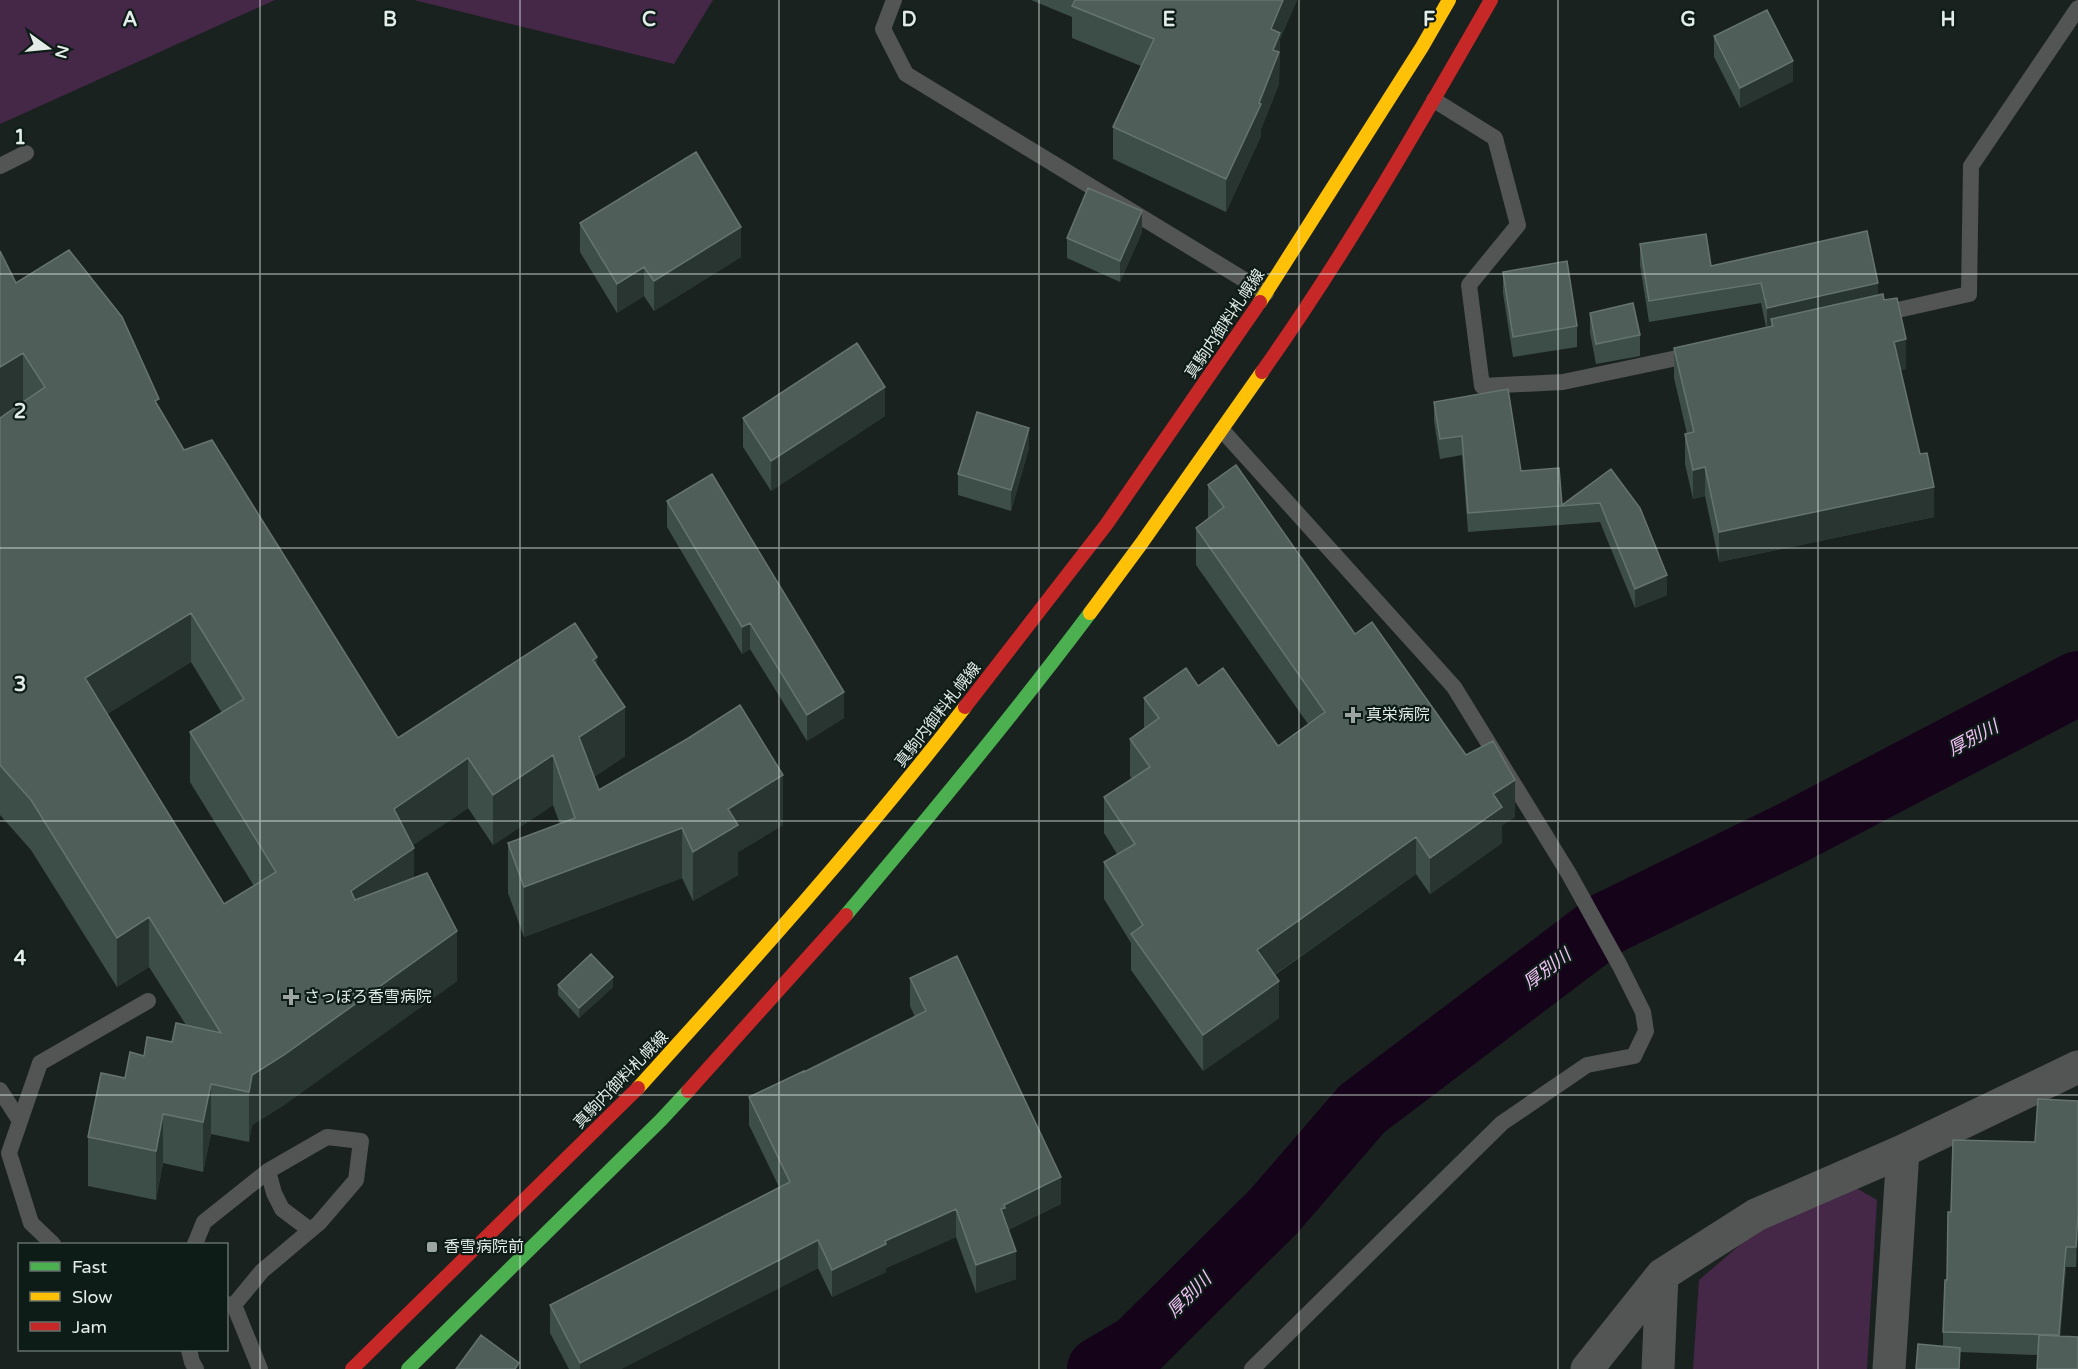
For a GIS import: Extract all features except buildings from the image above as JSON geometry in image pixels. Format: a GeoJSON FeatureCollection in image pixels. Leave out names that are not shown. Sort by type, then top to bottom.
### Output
{"type":"FeatureCollection","features":[{"type":"Feature","properties":{"kind":"main road","name":"真駒内御料札幌線"},"geometry":{"type":"LineString","coordinates":[[352,1369],[626,1101],[770,943],[901,790],[1107,525],[1266,293],[1422,47],[1449,0]]}},
{"type":"Feature","properties":{"kind":"main road"},"geometry":{"type":"LineString","coordinates":[[408,1369],[661,1120],[806,961],[933,813],[1037,684],[1222,430],[1303,314],[1434,100],[1491,0]]}},
{"type":"Feature","properties":{"kind":"street"},"geometry":{"type":"LineString","coordinates":[[1587,1369],[1662,1275],[1756,1215],[1903,1151],[2078,1067]]}},
{"type":"Feature","properties":{"kind":"street"},"geometry":{"type":"LineString","coordinates":[[1889,1369],[1903,1151]]}},
{"type":"Feature","properties":{"kind":"street"},"geometry":{"type":"LineString","coordinates":[[1658,1369],[1662,1275]]}},
{"type":"Feature","properties":{"kind":"lane"},"geometry":{"type":"LineString","coordinates":[[894,0],[883,29],[906,74],[1266,293]]}},
{"type":"Feature","properties":{"kind":"lane"},"geometry":{"type":"LineString","coordinates":[[1866,316],[1969,294],[1971,166],[2078,8]]}},
{"type":"Feature","properties":{"kind":"lane"},"geometry":{"type":"LineString","coordinates":[[1434,100],[1495,138],[1518,225],[1469,285],[1482,386],[1563,381],[1707,352]]}},
{"type":"Feature","properties":{"kind":"lane"},"geometry":{"type":"LineString","coordinates":[[0,166],[26,153]]}},
{"type":"Feature","properties":{"kind":"lane"},"geometry":{"type":"LineString","coordinates":[[1222,430],[1454,687],[1569,874],[1643,1012],[1646,1031],[1634,1056],[1587,1065],[1502,1123],[1252,1369]]}},
{"type":"Feature","properties":{"kind":"lane"},"geometry":{"type":"LineString","coordinates":[[52,1243],[31,1223],[9,1153],[40,1063],[148,1000]]}},
{"type":"Feature","properties":{"kind":"lane"},"geometry":{"type":"LineString","coordinates":[[0,1090],[20,1121]]}},
{"type":"Feature","properties":{"kind":"lane"},"geometry":{"type":"LineString","coordinates":[[196,1243],[204,1222],[268,1171],[327,1137],[361,1141],[356,1180],[319,1223],[262,1271],[230,1305],[260,1369]]}},
{"type":"Feature","properties":{"kind":"lane"},"geometry":{"type":"LineString","coordinates":[[268,1171],[274,1193],[282,1209],[310,1230]]}},
{"type":"Feature","properties":{"kind":"lane"},"geometry":{"type":"LineString","coordinates":[[189,1351],[196,1369]]}},
{"type":"Feature","properties":{"kind":"shaded area"},"geometry":{"type":"Polygon","coordinates":[[[0,0],[275,0],[0,124],[0,0]]]}},
{"type":"Feature","properties":{"kind":"shaded area"},"geometry":{"type":"Polygon","coordinates":[[[414,0],[713,0],[674,64],[414,0]]]}},
{"type":"Feature","properties":{"kind":"shaded area"},"geometry":{"type":"Polygon","coordinates":[[[1851,1185],[1877,1200],[1867,1369],[1693,1369],[1699,1280],[1762,1226],[1851,1185]]]}},
{"type":"Feature","properties":{"kind":"waterway","name":"厚別川"},"geometry":{"type":"LineString","coordinates":[[1099,1369],[1138,1346],[1274,1211],[1362,1109],[1608,923],[1790,834],[2078,683]]}},
{"type":"Feature","properties":{"kind":"traffic: fast"},"geometry":{"type":"LineString","coordinates":[[846,915],[970,766],[1090,613]]}},
{"type":"Feature","properties":{"kind":"traffic: fast"},"geometry":{"type":"LineString","coordinates":[[408,1369],[688,1091]]}},
{"type":"Feature","properties":{"kind":"traffic: slow"},"geometry":{"type":"LineString","coordinates":[[1260,302],[1422,47],[1449,0]]}},
{"type":"Feature","properties":{"kind":"traffic: slow"},"geometry":{"type":"LineString","coordinates":[[1090,613],[1262,372]]}},
{"type":"Feature","properties":{"kind":"traffic: slow"},"geometry":{"type":"LineString","coordinates":[[638,1088],[846,853],[965,707]]}},
{"type":"Feature","properties":{"kind":"traffic: jam"},"geometry":{"type":"LineString","coordinates":[[1262,372],[1352,235],[1491,0]]}},
{"type":"Feature","properties":{"kind":"traffic: jam"},"geometry":{"type":"LineString","coordinates":[[965,707],[1106,525],[1260,302]]}},
{"type":"Feature","properties":{"kind":"traffic: jam"},"geometry":{"type":"LineString","coordinates":[[688,1091],[846,915]]}},
{"type":"Feature","properties":{"kind":"traffic: jam"},"geometry":{"type":"LineString","coordinates":[[352,1369],[638,1088]]}},
{"type":"Feature","properties":{"kind":"place","name":"真栄病院"},"geometry":{"type":"Point","coordinates":[1353,715]}},
{"type":"Feature","properties":{"kind":"place","name":"さっぽろ香雪病院"},"geometry":{"type":"Point","coordinates":[291,997]}},
{"type":"Feature","properties":{"kind":"place","name":"香雪病院前"},"geometry":{"type":"Point","coordinates":[432,1247]}}]}
